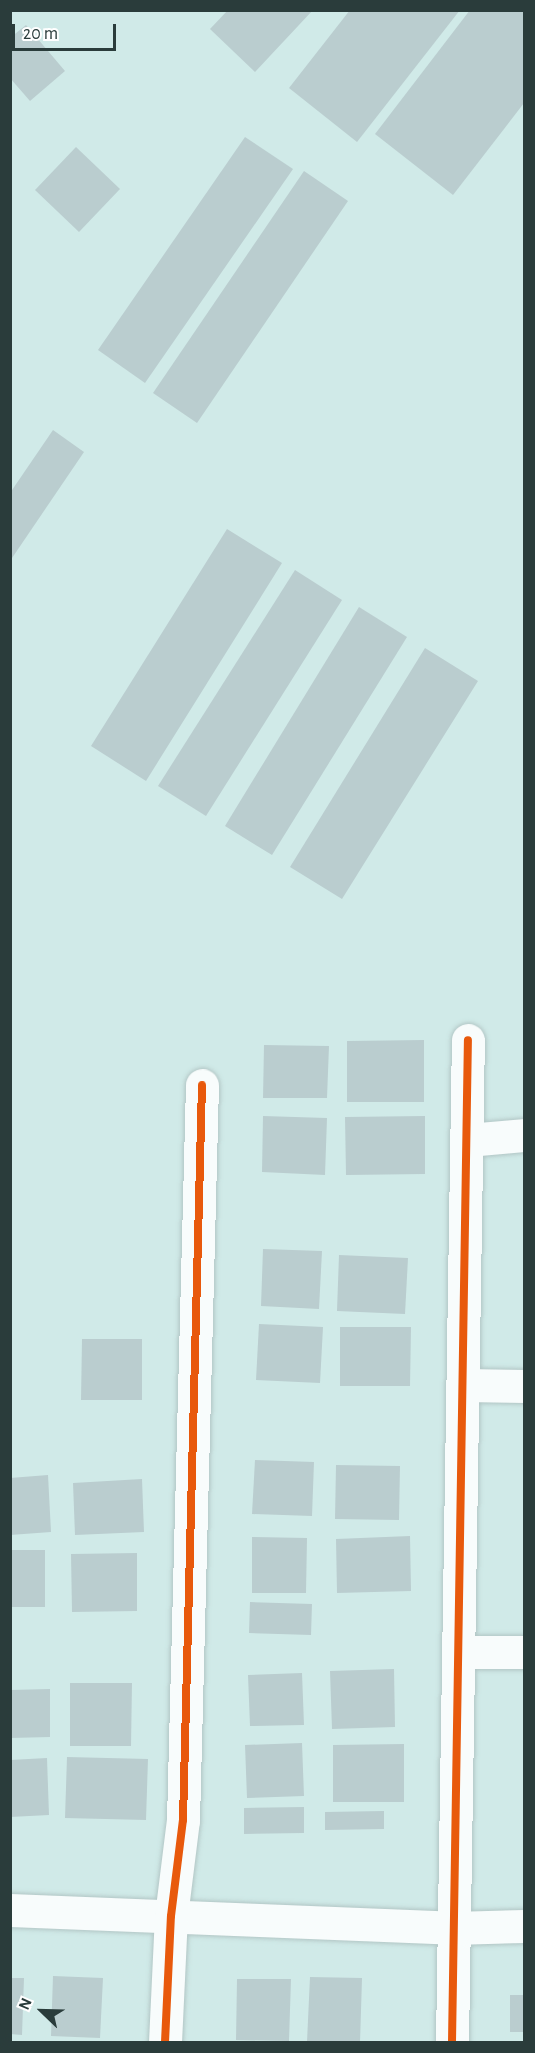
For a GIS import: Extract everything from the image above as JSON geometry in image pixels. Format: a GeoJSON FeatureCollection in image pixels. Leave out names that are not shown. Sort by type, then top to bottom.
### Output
{"type":"FeatureCollection","features":[{"type":"Feature","properties":{"kind":"street"},"geometry":{"type":"LineString","coordinates":[[452,2043],[468,1040]]}},
{"type":"Feature","properties":{"kind":"street"},"geometry":{"type":"LineString","coordinates":[[165,2043],[171,1916],[183,1820],[202,1085]]}},
{"type":"Feature","properties":{"kind":"street"},"geometry":{"type":"LineString","coordinates":[[467,1140],[525,1135]]}},
{"type":"Feature","properties":{"kind":"street"},"geometry":{"type":"LineString","coordinates":[[464,1385],[525,1386]]}},
{"type":"Feature","properties":{"kind":"street"},"geometry":{"type":"LineString","coordinates":[[459,1652],[525,1652]]}},
{"type":"Feature","properties":{"kind":"street"},"geometry":{"type":"LineString","coordinates":[[10,1910],[453,1928],[525,1926]]}},
{"type":"Feature","properties":{"kind":"building"},"geometry":{"type":"Polygon","coordinates":[[[228,10],[313,10],[255,72],[210,29],[228,10]]]}},
{"type":"Feature","properties":{"kind":"building"},"geometry":{"type":"Polygon","coordinates":[[[350,10],[460,10],[357,142],[289,88],[350,10]]]}},
{"type":"Feature","properties":{"kind":"building"},"geometry":{"type":"Polygon","coordinates":[[[470,10],[524,10],[524,103],[453,195],[375,134],[470,10]]]}},
{"type":"Feature","properties":{"kind":"building"},"geometry":{"type":"Polygon","coordinates":[[[26,25],[65,71],[30,101],[10,78],[10,38],[26,25]]]}},
{"type":"Feature","properties":{"kind":"building"},"geometry":{"type":"Polygon","coordinates":[[[245,137],[293,169],[145,383],[98,350],[245,137]]]}},
{"type":"Feature","properties":{"kind":"building"},"geometry":{"type":"Polygon","coordinates":[[[76,147],[120,189],[79,232],[35,190],[76,147]]]}},
{"type":"Feature","properties":{"kind":"building"},"geometry":{"type":"Polygon","coordinates":[[[304,171],[348,201],[197,423],[153,393],[304,171]]]}},
{"type":"Feature","properties":{"kind":"building"},"geometry":{"type":"Polygon","coordinates":[[[53,430],[84,452],[10,561],[10,493],[53,430]]]}},
{"type":"Feature","properties":{"kind":"building"},"geometry":{"type":"Polygon","coordinates":[[[227,529],[282,563],[146,781],[91,746],[227,529]]]}},
{"type":"Feature","properties":{"kind":"building"},"geometry":{"type":"Polygon","coordinates":[[[295,570],[342,600],[206,816],[158,786],[295,570]]]}},
{"type":"Feature","properties":{"kind":"building"},"geometry":{"type":"Polygon","coordinates":[[[359,607],[407,637],[272,855],[225,826],[359,607]]]}},
{"type":"Feature","properties":{"kind":"building"},"geometry":{"type":"Polygon","coordinates":[[[425,648],[478,681],[342,899],[290,867],[425,648]]]}},
{"type":"Feature","properties":{"kind":"building"},"geometry":{"type":"Polygon","coordinates":[[[424,1040],[424,1102],[347,1102],[347,1041],[424,1040]]]}},
{"type":"Feature","properties":{"kind":"building"},"geometry":{"type":"Polygon","coordinates":[[[264,1045],[329,1046],[327,1098],[263,1098],[264,1045]]]}},
{"type":"Feature","properties":{"kind":"building"},"geometry":{"type":"Polygon","coordinates":[[[263,1116],[327,1118],[325,1175],[262,1172],[263,1116]]]}},
{"type":"Feature","properties":{"kind":"building"},"geometry":{"type":"Polygon","coordinates":[[[425,1116],[425,1174],[346,1175],[345,1117],[425,1116]]]}},
{"type":"Feature","properties":{"kind":"building"},"geometry":{"type":"Polygon","coordinates":[[[263,1249],[322,1251],[319,1309],[261,1306],[263,1249]]]}},
{"type":"Feature","properties":{"kind":"building"},"geometry":{"type":"Polygon","coordinates":[[[339,1255],[408,1258],[405,1314],[337,1311],[339,1255]]]}},
{"type":"Feature","properties":{"kind":"building"},"geometry":{"type":"Polygon","coordinates":[[[259,1324],[323,1327],[320,1383],[256,1380],[259,1324]]]}},
{"type":"Feature","properties":{"kind":"building"},"geometry":{"type":"Polygon","coordinates":[[[340,1327],[411,1327],[410,1386],[340,1386],[340,1327]]]}},
{"type":"Feature","properties":{"kind":"building"},"geometry":{"type":"Polygon","coordinates":[[[82,1339],[142,1339],[142,1400],[81,1400],[82,1339]]]}},
{"type":"Feature","properties":{"kind":"building"},"geometry":{"type":"Polygon","coordinates":[[[255,1460],[314,1462],[312,1516],[252,1514],[255,1460]]]}},
{"type":"Feature","properties":{"kind":"building"},"geometry":{"type":"Polygon","coordinates":[[[336,1465],[400,1466],[399,1520],[335,1519],[336,1465]]]}},
{"type":"Feature","properties":{"kind":"building"},"geometry":{"type":"Polygon","coordinates":[[[48,1475],[51,1532],[10,1535],[10,1478],[48,1475]]]}},
{"type":"Feature","properties":{"kind":"building"},"geometry":{"type":"Polygon","coordinates":[[[142,1479],[144,1532],[75,1535],[73,1483],[142,1479]]]}},
{"type":"Feature","properties":{"kind":"building"},"geometry":{"type":"Polygon","coordinates":[[[410,1536],[411,1591],[337,1593],[336,1539],[410,1536]]]}},
{"type":"Feature","properties":{"kind":"building"},"geometry":{"type":"Polygon","coordinates":[[[252,1537],[307,1538],[306,1593],[252,1593],[252,1537]]]}},
{"type":"Feature","properties":{"kind":"building"},"geometry":{"type":"Polygon","coordinates":[[[10,1550],[45,1550],[45,1607],[10,1607],[10,1550]]]}},
{"type":"Feature","properties":{"kind":"building"},"geometry":{"type":"Polygon","coordinates":[[[137,1553],[137,1611],[72,1612],[71,1554],[137,1553]]]}},
{"type":"Feature","properties":{"kind":"building"},"geometry":{"type":"Polygon","coordinates":[[[250,1602],[312,1604],[311,1635],[249,1633],[250,1602]]]}},
{"type":"Feature","properties":{"kind":"building"},"geometry":{"type":"Polygon","coordinates":[[[394,1669],[395,1727],[332,1729],[330,1671],[394,1669]]]}},
{"type":"Feature","properties":{"kind":"building"},"geometry":{"type":"Polygon","coordinates":[[[302,1673],[304,1725],[250,1726],[248,1675],[302,1673]]]}},
{"type":"Feature","properties":{"kind":"building"},"geometry":{"type":"Polygon","coordinates":[[[70,1683],[132,1683],[131,1746],[70,1746],[70,1683]]]}},
{"type":"Feature","properties":{"kind":"building"},"geometry":{"type":"Polygon","coordinates":[[[50,1689],[50,1737],[10,1738],[10,1690],[50,1689]]]}},
{"type":"Feature","properties":{"kind":"building"},"geometry":{"type":"Polygon","coordinates":[[[302,1743],[304,1796],[247,1798],[245,1745],[302,1743]]]}},
{"type":"Feature","properties":{"kind":"building"},"geometry":{"type":"Polygon","coordinates":[[[404,1744],[404,1802],[333,1802],[333,1745],[404,1744]]]}},
{"type":"Feature","properties":{"kind":"building"},"geometry":{"type":"Polygon","coordinates":[[[67,1757],[148,1759],[146,1820],[65,1818],[67,1757]]]}},
{"type":"Feature","properties":{"kind":"building"},"geometry":{"type":"Polygon","coordinates":[[[47,1758],[49,1815],[10,1817],[10,1760],[47,1758]]]}},
{"type":"Feature","properties":{"kind":"building"},"geometry":{"type":"Polygon","coordinates":[[[304,1807],[304,1833],[244,1834],[244,1808],[304,1807]]]}},
{"type":"Feature","properties":{"kind":"building"},"geometry":{"type":"Polygon","coordinates":[[[384,1811],[384,1829],[325,1830],[325,1812],[384,1811]]]}},
{"type":"Feature","properties":{"kind":"building"},"geometry":{"type":"Polygon","coordinates":[[[53,1976],[103,1978],[100,2038],[51,2036],[53,1976]]]}},
{"type":"Feature","properties":{"kind":"building"},"geometry":{"type":"Polygon","coordinates":[[[310,1977],[362,1978],[360,2042],[307,2042],[310,1977]]]}},
{"type":"Feature","properties":{"kind":"building"},"geometry":{"type":"Polygon","coordinates":[[[10,1978],[24,1978],[22,2035],[10,2034],[10,1978]]]}},
{"type":"Feature","properties":{"kind":"building"},"geometry":{"type":"Polygon","coordinates":[[[237,1979],[291,1979],[289,2041],[236,2040],[237,1979]]]}},
{"type":"Feature","properties":{"kind":"building"},"geometry":{"type":"Polygon","coordinates":[[[510,1995],[524,1995],[524,2032],[510,2032],[510,1995]]]}},
{"type":"Feature","properties":{"kind":"cycle path"},"geometry":{"type":"LineString","coordinates":[[452,2042],[468,1040]]}},
{"type":"Feature","properties":{"kind":"cycle path"},"geometry":{"type":"LineString","coordinates":[[165,2042],[171,1916],[183,1820],[202,1085]]}}]}
